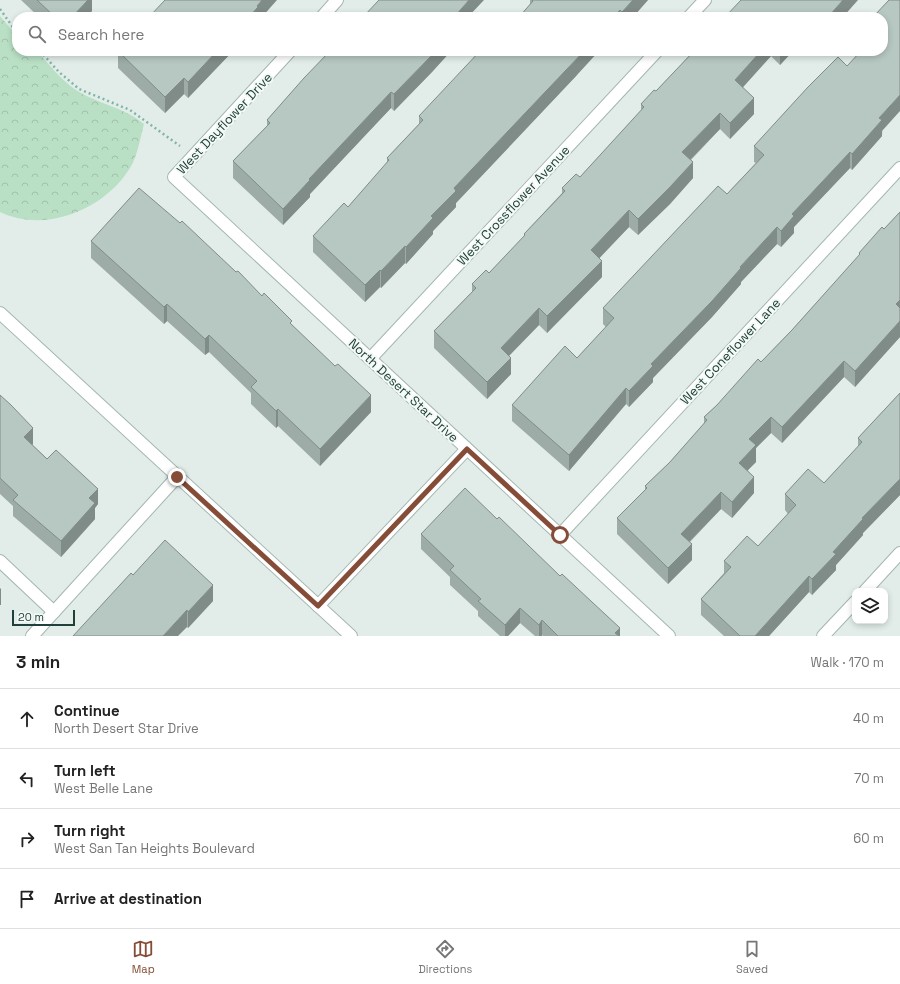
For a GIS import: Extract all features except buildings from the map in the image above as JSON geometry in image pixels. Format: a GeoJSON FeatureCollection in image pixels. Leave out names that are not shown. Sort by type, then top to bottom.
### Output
{"type":"FeatureCollection","features":[{"type":"Feature","properties":{"kind":"street"},"geometry":{"type":"LineString","coordinates":[[326,12],[337,0]]}},
{"type":"Feature","properties":{"kind":"street"},"geometry":{"type":"LineString","coordinates":[[694,12],[705,0]]}},
{"type":"Feature","properties":{"kind":"street","name":"West Dayflower Drive"},"geometry":{"type":"LineString","coordinates":[[174,177],[285,56]]}},
{"type":"Feature","properties":{"kind":"street","name":"West Crossflower Avenue"},"geometry":{"type":"LineString","coordinates":[[370,359],[652,56]]}},
{"type":"Feature","properties":{"kind":"street","name":"West Coneflower Lane"},"geometry":{"type":"LineString","coordinates":[[560,535],[900,168]]}},
{"type":"Feature","properties":{"kind":"street","name":"North Desert Star Drive"},"geometry":{"type":"LineString","coordinates":[[174,177],[669,636]]}},
{"type":"Feature","properties":{"kind":"street"},"geometry":{"type":"LineString","coordinates":[[0,313],[351,636]]}},
{"type":"Feature","properties":{"kind":"street"},"geometry":{"type":"LineString","coordinates":[[318,606],[467,449]]}},
{"type":"Feature","properties":{"kind":"street"},"geometry":{"type":"LineString","coordinates":[[32,636],[177,477]]}},
{"type":"Feature","properties":{"kind":"street"},"geometry":{"type":"LineString","coordinates":[[868,588],[900,553]]}},
{"type":"Feature","properties":{"kind":"street"},"geometry":{"type":"LineString","coordinates":[[0,561],[54,612]]}},
{"type":"Feature","properties":{"kind":"street"},"geometry":{"type":"LineString","coordinates":[[823,636],[852,605]]}},
{"type":"Feature","properties":{"kind":"path"},"geometry":{"type":"LineString","coordinates":[[0,10],[12,26]]}},
{"type":"Feature","properties":{"kind":"path"},"geometry":{"type":"LineString","coordinates":[[45,56],[59,72],[78,89],[130,110],[193,156]]}},
{"type":"Feature","properties":{"kind":"green space"},"geometry":{"type":"Polygon","coordinates":[[[0,16],[12,30],[12,56],[41,56],[60,77],[76,90],[93,99],[128,113],[144,124],[137,152],[130,168],[119,183],[106,195],[90,206],[73,214],[55,219],[36,220],[18,218],[0,212],[0,16]]]}},
{"type":"Feature","properties":{"kind":"route"},"geometry":{"type":"LineString","coordinates":[[177,477],[318,606],[467,449],[560,535]]}}]}
